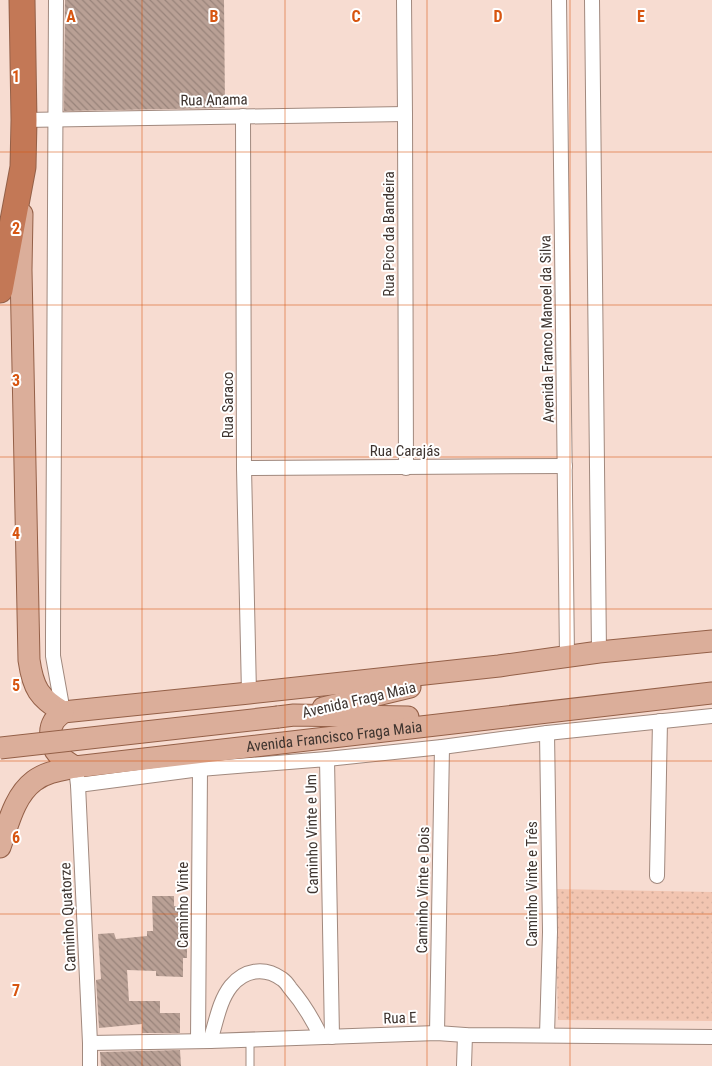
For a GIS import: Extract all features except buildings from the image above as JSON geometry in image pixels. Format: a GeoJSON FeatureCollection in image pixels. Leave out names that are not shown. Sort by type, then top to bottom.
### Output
{"type":"FeatureCollection","features":[{"type":"Feature","properties":{"kind":"highway"},"geometry":{"type":"LineString","coordinates":[[0,290],[23,167],[22,0]]}},
{"type":"Feature","properties":{"kind":"main road"},"geometry":{"type":"LineString","coordinates":[[23,167],[21,270],[29,660],[31,677],[37,690],[51,705],[63,712],[249,694],[499,666],[599,652],[712,641]]}},
{"type":"Feature","properties":{"kind":"main road","name":"Avenida Fraga Maia"},"geometry":{"type":"LineString","coordinates":[[286,716],[499,666]]}},
{"type":"Feature","properties":{"kind":"main road","name":"Avenida Francisco Fraga Maia"},"geometry":{"type":"LineString","coordinates":[[0,847],[12,812],[22,793],[34,781],[51,773],[77,776],[491,719],[712,694]]}},
{"type":"Feature","properties":{"kind":"main road"},"geometry":{"type":"LineString","coordinates":[[63,712],[50,728],[51,739],[53,748],[77,776]]}},
{"type":"Feature","properties":{"kind":"main road"},"geometry":{"type":"LineString","coordinates":[[0,748],[286,716]]}},
{"type":"Feature","properties":{"kind":"main road","name":"Avenida Fraga Maia"},"geometry":{"type":"LineString","coordinates":[[286,716],[491,719]]}},
{"type":"Feature","properties":{"kind":"street"},"geometry":{"type":"LineString","coordinates":[[56,0],[53,656],[63,712]]}},
{"type":"Feature","properties":{"kind":"street","name":"Rua Pico da Bandeira"},"geometry":{"type":"LineString","coordinates":[[404,0],[406,468]]}},
{"type":"Feature","properties":{"kind":"street","name":"Avenida Franco Manoel da Silva"},"geometry":{"type":"LineString","coordinates":[[559,0],[567,657]]}},
{"type":"Feature","properties":{"kind":"street"},"geometry":{"type":"LineString","coordinates":[[592,0],[599,652]]}},
{"type":"Feature","properties":{"kind":"street","name":"Rua Anama"},"geometry":{"type":"LineString","coordinates":[[24,120],[405,114]]}},
{"type":"Feature","properties":{"kind":"street","name":"Rua Saraco"},"geometry":{"type":"LineString","coordinates":[[243,116],[244,468],[249,694]]}},
{"type":"Feature","properties":{"kind":"street","name":"Rua Carajás"},"geometry":{"type":"LineString","coordinates":[[244,468],[565,466]]}},
{"type":"Feature","properties":{"kind":"street"},"geometry":{"type":"LineString","coordinates":[[327,759],[712,716]]}},
{"type":"Feature","properties":{"kind":"street"},"geometry":{"type":"LineString","coordinates":[[657,876],[660,722]]}},
{"type":"Feature","properties":{"kind":"street","name":"Caminho Vinte e Três"},"geometry":{"type":"LineString","coordinates":[[547,733],[550,932],[547,1035]]}},
{"type":"Feature","properties":{"kind":"street","name":"Caminho Vinte e Dois"},"geometry":{"type":"LineString","coordinates":[[437,1033],[442,747]]}},
{"type":"Feature","properties":{"kind":"street","name":"Caminho Vinte e Um"},"geometry":{"type":"LineString","coordinates":[[77,776],[327,759],[327,1037]]}},
{"type":"Feature","properties":{"kind":"street","name":"Caminho Vinte"},"geometry":{"type":"LineString","coordinates":[[200,769],[204,1041]]}},
{"type":"Feature","properties":{"kind":"street","name":"Caminho Quatorze"},"geometry":{"type":"LineString","coordinates":[[77,776],[90,1066]]}},
{"type":"Feature","properties":{"kind":"street"},"geometry":{"type":"LineString","coordinates":[[204,1041],[230,988],[240,976],[253,971],[267,972],[282,980],[296,995],[327,1037]]}},
{"type":"Feature","properties":{"kind":"street","name":"Rua E"},"geometry":{"type":"LineString","coordinates":[[90,1043],[250,1040],[437,1033],[465,1035],[712,1037]]}},
{"type":"Feature","properties":{"kind":"street"},"geometry":{"type":"LineString","coordinates":[[464,1066],[465,1035]]}},
{"type":"Feature","properties":{"kind":"lane"},"geometry":{"type":"LineString","coordinates":[[250,1040],[250,1066]]}},
{"type":"Feature","properties":{"kind":"shaded area"},"geometry":{"type":"Polygon","coordinates":[[[555,889],[712,892],[712,1021],[558,1020],[555,889]]]}}]}
